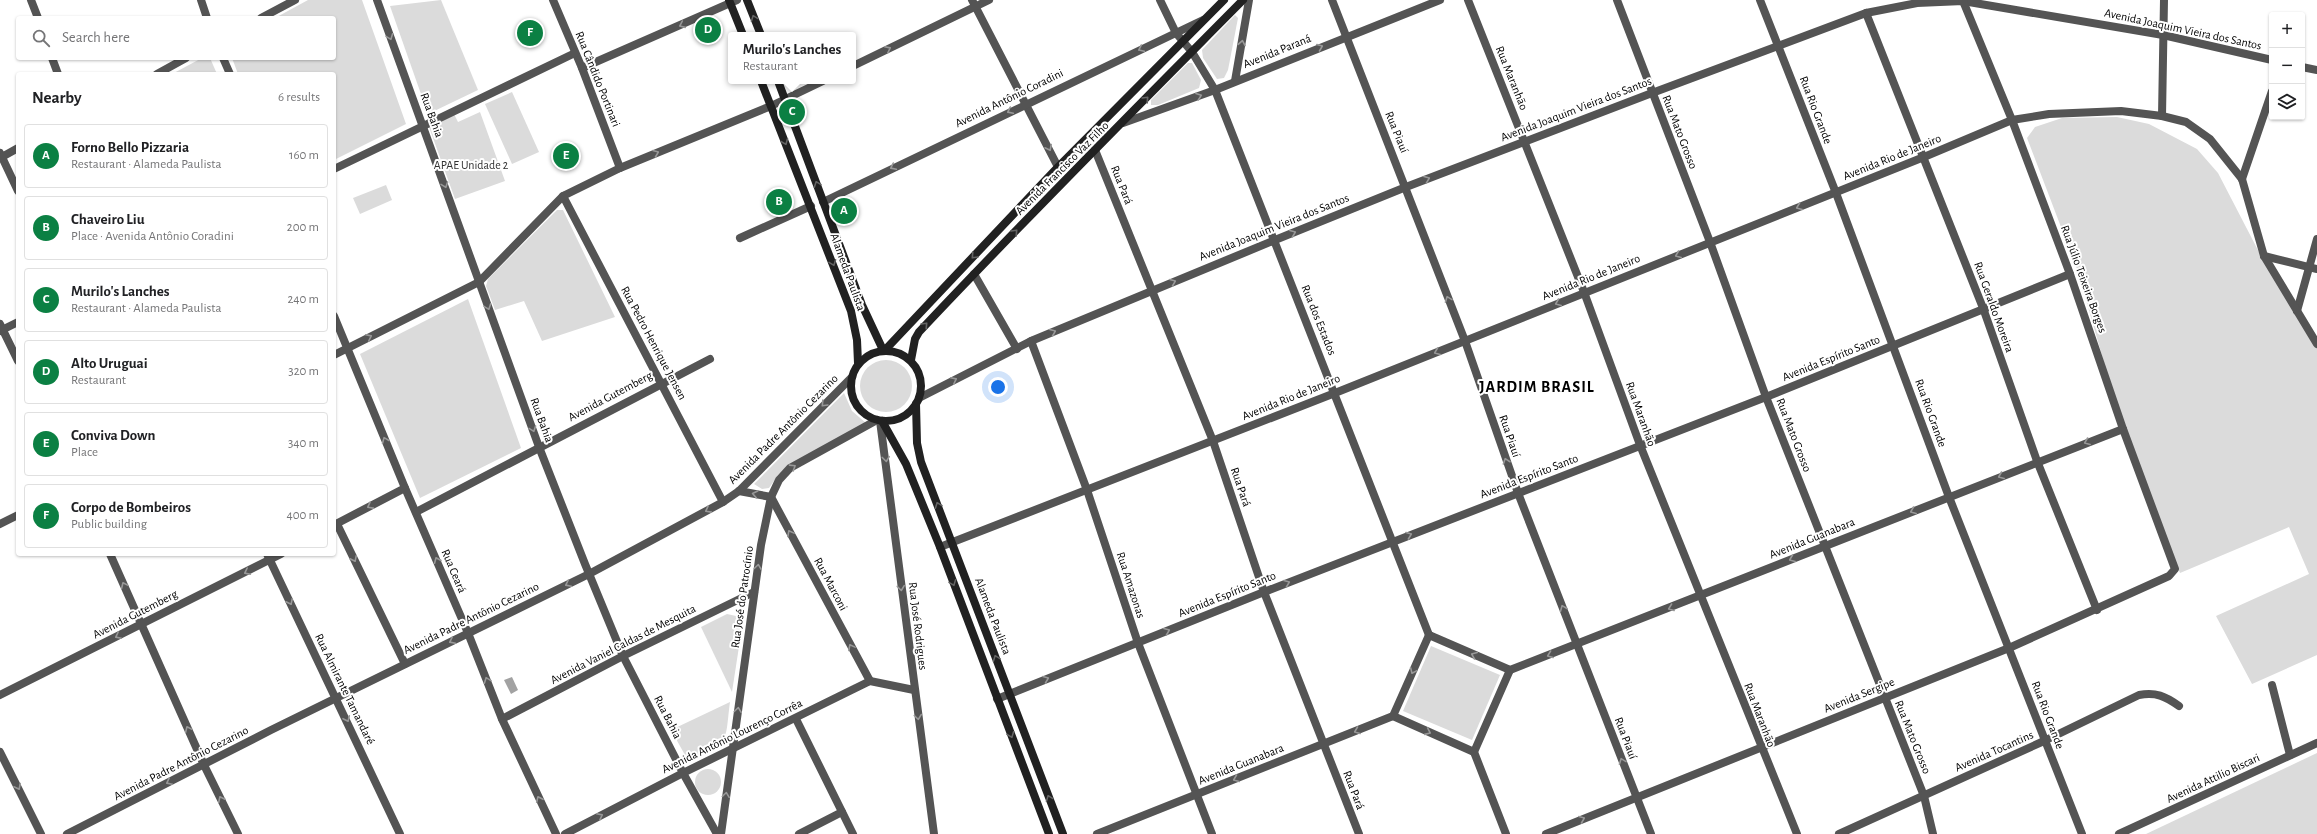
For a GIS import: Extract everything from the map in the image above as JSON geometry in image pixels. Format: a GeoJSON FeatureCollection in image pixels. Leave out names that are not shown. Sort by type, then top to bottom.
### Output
{"type":"FeatureCollection","features":[{"type":"Feature","properties":{"kind":"main road"},"geometry":{"type":"LineString","coordinates":[[747,0],[759,32]]}},
{"type":"Feature","properties":{"kind":"main road","name":"Avenida Francisco Vaz Filho"},"geometry":{"type":"LineString","coordinates":[[884,350],[1058,167],[1224,0]]}},
{"type":"Feature","properties":{"kind":"main road","name":"Avenida Francisco Vaz Filho"},"geometry":{"type":"LineString","coordinates":[[911,360],[915,338],[919,332],[1243,0]]}},
{"type":"Feature","properties":{"kind":"main road"},"geometry":{"type":"LineString","coordinates":[[732,1],[742,32]]}},
{"type":"Feature","properties":{"kind":"main road","name":"Alameda Paulista"},"geometry":{"type":"LineString","coordinates":[[762,84],[851,311],[857,340],[858,363]]}},
{"type":"Feature","properties":{"kind":"main road","name":"Alameda Paulista"},"geometry":{"type":"LineString","coordinates":[[779,84],[867,316],[884,350]]}},
{"type":"Feature","properties":{"kind":"main road"},"geometry":{"type":"LineString","coordinates":[[884,350],[903,355],[911,360],[920,378],[918,401],[902,417],[880,420],[867,416],[858,408],[853,399],[850,388],[852,377],[858,363],[865,357],[884,350]]}},
{"type":"Feature","properties":{"kind":"main road","name":"Alameda Paulista"},"geometry":{"type":"LineString","coordinates":[[918,401],[917,443],[921,462],[1063,834]]}},
{"type":"Feature","properties":{"kind":"main road","name":"Alameda Paulista"},"geometry":{"type":"LineString","coordinates":[[880,420],[906,464],[940,547],[1049,834]]}},
{"type":"Feature","properties":{"kind":"street"},"geometry":{"type":"LineString","coordinates":[[31,0],[37,16]]}},
{"type":"Feature","properties":{"kind":"street"},"geometry":{"type":"LineString","coordinates":[[201,0],[206,16]]}},
{"type":"Feature","properties":{"kind":"street"},"geometry":{"type":"LineString","coordinates":[[265,16],[295,0]]}},
{"type":"Feature","properties":{"kind":"street","name":"Rua Bahia"},"geometry":{"type":"LineString","coordinates":[[377,0],[424,124],[539,447],[623,656],[683,773],[717,834]]}},
{"type":"Feature","properties":{"kind":"street","name":"Rua Cândido Portinari"},"geometry":{"type":"LineString","coordinates":[[553,0],[582,68],[620,168]]}},
{"type":"Feature","properties":{"kind":"street"},"geometry":{"type":"LineString","coordinates":[[856,64],[973,3],[989,0]]}},
{"type":"Feature","properties":{"kind":"street","name":"Rua dos Estados"},"geometry":{"type":"LineString","coordinates":[[1160,0],[1176,33],[1192,52],[1215,90],[1429,635]]}},
{"type":"Feature","properties":{"kind":"street"},"geometry":{"type":"LineString","coordinates":[[1235,81],[1249,0]]}},
{"type":"Feature","properties":{"kind":"street","name":"Rua Piauí"},"geometry":{"type":"LineString","coordinates":[[1332,0],[1465,341],[1518,493],[1651,834]]}},
{"type":"Feature","properties":{"kind":"street","name":"Avenida Paraná"},"geometry":{"type":"LineString","coordinates":[[1123,123],[1215,90],[1440,0]]}},
{"type":"Feature","properties":{"kind":"street","name":"Rua Maranhão"},"geometry":{"type":"LineString","coordinates":[[1468,0],[1584,292],[1640,445],[1760,748],[1797,834]]}},
{"type":"Feature","properties":{"kind":"street","name":"Rua Mato Grosso"},"geometry":{"type":"LineString","coordinates":[[1617,0],[1710,242],[1766,397],[1924,796],[1933,834]]}},
{"type":"Feature","properties":{"kind":"street","name":"Rua Rio Grande"},"geometry":{"type":"LineString","coordinates":[[1760,0],[1836,193],[1949,497],[2044,741],[2082,834]]}},
{"type":"Feature","properties":{"kind":"street"},"geometry":{"type":"LineString","coordinates":[[2162,116],[2164,0]]}},
{"type":"Feature","properties":{"kind":"street"},"geometry":{"type":"LineString","coordinates":[[582,68],[732,1]]}},
{"type":"Feature","properties":{"kind":"street","name":"Avenida Joaquim Vieira dos Santos"},"geometry":{"type":"LineString","coordinates":[[918,401],[1017,348],[1275,240],[1406,187],[1652,92],[1866,13],[1918,1],[1963,1],[2163,35],[2269,59]]}},
{"type":"Feature","properties":{"kind":"street","name":"Rua Júlio Teixeira Borges"},"geometry":{"type":"LineString","coordinates":[[1963,1],[2012,120],[2070,274],[2123,428],[2175,569]]}},
{"type":"Feature","properties":{"kind":"street"},"geometry":{"type":"LineString","coordinates":[[973,3],[1058,167]]}},
{"type":"Feature","properties":{"kind":"street","name":"Rua Geraldo Moreira"},"geometry":{"type":"LineString","coordinates":[[1866,13],[1983,308],[2037,461],[2097,610]]}},
{"type":"Feature","properties":{"kind":"street","name":"Avenida Antônio Coradini"},"geometry":{"type":"LineString","coordinates":[[823,202],[1026,103],[1206,19]]}},
{"type":"Feature","properties":{"kind":"street"},"geometry":{"type":"LineString","coordinates":[[1163,38],[1170,20]]}},
{"type":"Feature","properties":{"kind":"street"},"geometry":{"type":"LineString","coordinates":[[336,168],[424,124],[575,53]]}},
{"type":"Feature","properties":{"kind":"street"},"geometry":{"type":"LineString","coordinates":[[53,60],[57,72]]}},
{"type":"Feature","properties":{"kind":"street"},"geometry":{"type":"LineString","coordinates":[[161,72],[182,60]]}},
{"type":"Feature","properties":{"kind":"street"},"geometry":{"type":"LineString","coordinates":[[224,60],[229,72]]}},
{"type":"Feature","properties":{"kind":"street"},"geometry":{"type":"LineString","coordinates":[[2305,68],[2317,70]]}},
{"type":"Feature","properties":{"kind":"street"},"geometry":{"type":"LineString","coordinates":[[336,354],[479,282],[563,196],[620,168],[771,106],[817,84]]}},
{"type":"Feature","properties":{"kind":"street"},"geometry":{"type":"LineString","coordinates":[[2269,100],[2242,179],[2264,256],[2317,344]]}},
{"type":"Feature","properties":{"kind":"street","name":"Avenida Rio de Janeiro"},"geometry":{"type":"LineString","coordinates":[[940,547],[1335,393],[1584,292],[1836,193],[2012,120],[2049,114],[2121,111],[2162,116],[2186,122],[2210,139],[2242,179]]}},
{"type":"Feature","properties":{"kind":"street"},"geometry":{"type":"LineString","coordinates":[[16,149],[1,156],[16,187]]}},
{"type":"Feature","properties":{"kind":"street","name":"Rua Pará"},"geometry":{"type":"LineString","coordinates":[[1095,150],[1213,441],[1264,592],[1359,834]]}},
{"type":"Feature","properties":{"kind":"street","name":"Rua Pedro Henrique Jensen"},"geometry":{"type":"LineString","coordinates":[[563,196],[723,502]]}},
{"type":"Feature","properties":{"kind":"street"},"geometry":{"type":"LineString","coordinates":[[740,238],[811,206]]}},
{"type":"Feature","properties":{"kind":"street"},"geometry":{"type":"LineString","coordinates":[[2297,311],[2308,267],[2317,240]]}},
{"type":"Feature","properties":{"kind":"street"},"geometry":{"type":"LineString","coordinates":[[2264,256],[2317,269]]}},
{"type":"Feature","properties":{"kind":"street"},"geometry":{"type":"LineString","coordinates":[[974,274],[1017,348]]}},
{"type":"Feature","properties":{"kind":"street","name":"Avenida Espírito Santo"},"geometry":{"type":"LineString","coordinates":[[997,699],[1264,592],[1766,397],[2070,274]]}},
{"type":"Feature","properties":{"kind":"street","name":"Rua Ceará"},"geometry":{"type":"LineString","coordinates":[[336,321],[405,488],[468,633],[502,719],[556,834]]}},
{"type":"Feature","properties":{"kind":"street"},"geometry":{"type":"LineString","coordinates":[[16,323],[1,328],[16,357]]}},
{"type":"Feature","properties":{"kind":"street","name":"Rua Amazonas"},"geometry":{"type":"LineString","coordinates":[[1031,342],[1087,490],[1138,643],[1212,834]]}},
{"type":"Feature","properties":{"kind":"street","name":"Avenida Gutemberg"},"geometry":{"type":"LineString","coordinates":[[416,512],[710,359]]}},
{"type":"Feature","properties":{"kind":"street","name":"Avenida Padre Antônio Cezarino"},"geometry":{"type":"LineString","coordinates":[[67,834],[405,664],[590,574],[723,502],[739,491],[852,377]]}},
{"type":"Feature","properties":{"kind":"street","name":"Rua José do Patrocínio"},"geometry":{"type":"LineString","coordinates":[[721,834],[754,592],[761,545],[771,498],[779,480],[790,468],[880,420]]}},
{"type":"Feature","properties":{"kind":"street","name":"Rua José Rodrigues"},"geometry":{"type":"LineString","coordinates":[[880,420],[914,690],[934,834]]}},
{"type":"Feature","properties":{"kind":"street","name":"Avenida Guanabara"},"geometry":{"type":"LineString","coordinates":[[1510,670],[1701,596],[2123,428]]}},
{"type":"Feature","properties":{"kind":"street"},"geometry":{"type":"LineString","coordinates":[[336,523],[405,488]]}},
{"type":"Feature","properties":{"kind":"street"},"geometry":{"type":"LineString","coordinates":[[739,491],[771,498]]}},
{"type":"Feature","properties":{"kind":"street","name":"Rua Marconi"},"geometry":{"type":"LineString","coordinates":[[771,498],[870,682]]}},
{"type":"Feature","properties":{"kind":"street"},"geometry":{"type":"LineString","coordinates":[[0,524],[16,515]]}},
{"type":"Feature","properties":{"kind":"street"},"geometry":{"type":"LineString","coordinates":[[336,526],[405,664]]}},
{"type":"Feature","properties":{"kind":"street"},"geometry":{"type":"LineString","coordinates":[[111,556],[204,765],[238,834]]}},
{"type":"Feature","properties":{"kind":"street","name":"Avenida Gutemberg"},"geometry":{"type":"LineString","coordinates":[[0,695],[142,624],[269,557]]}},
{"type":"Feature","properties":{"kind":"street","name":"Rua Almirante Tamandaré"},"geometry":{"type":"LineString","coordinates":[[269,557],[400,834]]}},
{"type":"Feature","properties":{"kind":"street","name":"Avenida Sergipe"},"geometry":{"type":"LineString","coordinates":[[1546,834],[2009,648],[2097,610],[2169,576],[2175,569]]}},
{"type":"Feature","properties":{"kind":"street","name":"Avenida Vaniel Caldas de Mesquita"},"geometry":{"type":"LineString","coordinates":[[502,719],[623,656],[754,592]]}},
{"type":"Feature","properties":{"kind":"street"},"geometry":{"type":"LineString","coordinates":[[1474,752],[1510,670],[1429,635],[1393,716],[1474,752],[1506,834]]}},
{"type":"Feature","properties":{"kind":"street"},"geometry":{"type":"LineString","coordinates":[[870,682],[914,690]]}},
{"type":"Feature","properties":{"kind":"street","name":"Avenida Antônio Lourenço Corrêa"},"geometry":{"type":"LineString","coordinates":[[565,834],[733,748],[796,719],[870,682]]}},
{"type":"Feature","properties":{"kind":"street"},"geometry":{"type":"LineString","coordinates":[[2272,685],[2290,755]]}},
{"type":"Feature","properties":{"kind":"street","name":"Avenida Tocantins"},"geometry":{"type":"LineString","coordinates":[[1839,834],[2044,741],[2139,695],[2152,693],[2165,696],[2179,706]]}},
{"type":"Feature","properties":{"kind":"street","name":"Avenida Guanabara"},"geometry":{"type":"LineString","coordinates":[[1098,834],[1393,716]]}},
{"type":"Feature","properties":{"kind":"street"},"geometry":{"type":"LineString","coordinates":[[796,719],[853,834]]}},
{"type":"Feature","properties":{"kind":"street","name":"Avenida Attilio Biscari"},"geometry":{"type":"LineString","coordinates":[[2119,834],[2317,743]]}},
{"type":"Feature","properties":{"kind":"street"},"geometry":{"type":"LineString","coordinates":[[0,752],[41,834]]}},
{"type":"Feature","properties":{"kind":"street"},"geometry":{"type":"LineString","coordinates":[[799,834],[842,812]]}},
{"type":"Feature","properties":{"kind":"green space"},"geometry":{"type":"Polygon","coordinates":[[[308,0],[362,0],[406,124],[336,159],[336,72],[237,72],[233,60],[336,60],[336,16],[279,16],[308,0]]]}},
{"type":"Feature","properties":{"kind":"green space"},"geometry":{"type":"Polygon","coordinates":[[[441,0],[478,90],[428,114],[390,6],[441,0]]]}},
{"type":"Feature","properties":{"kind":"green space"},"geometry":{"type":"Polygon","coordinates":[[[1235,15],[1238,18],[1228,70],[1224,78],[1217,79],[1203,58],[1202,50],[1235,15]]]}},
{"type":"Feature","properties":{"kind":"green space"},"geometry":{"type":"Polygon","coordinates":[[[198,60],[211,60],[216,72],[176,72],[198,60]]]}},
{"type":"Feature","properties":{"kind":"green space"},"geometry":{"type":"Polygon","coordinates":[[[1188,63],[1192,63],[1201,80],[1199,88],[1158,105],[1151,105],[1151,100],[1188,63]]]}},
{"type":"Feature","properties":{"kind":"green space"},"geometry":{"type":"Polygon","coordinates":[[[512,92],[539,152],[512,164],[485,104],[512,92]]]}},
{"type":"Feature","properties":{"kind":"green space","name":"APAE Unidade 2"},"geometry":{"type":"Polygon","coordinates":[[[480,112],[505,181],[455,199],[429,127],[454,114],[458,122],[480,112]]]}},
{"type":"Feature","properties":{"kind":"green space"},"geometry":{"type":"Polygon","coordinates":[[[2117,117],[2149,124],[2197,149],[2218,173],[2261,256],[2317,345],[2317,655],[2252,684],[2216,616],[2309,574],[2289,527],[2180,573],[2123,428],[2077,269],[2027,138],[2035,127],[2062,118],[2117,117]]]}},
{"type":"Feature","properties":{"kind":"green space"},"geometry":{"type":"Polygon","coordinates":[[[386,185],[392,200],[360,214],[353,198],[386,185]]]}},
{"type":"Feature","properties":{"kind":"green space"},"geometry":{"type":"Polygon","coordinates":[[[557,210],[563,210],[615,317],[542,341],[524,301],[495,310],[486,286],[488,279],[557,210]]]}},
{"type":"Feature","properties":{"kind":"green space"},"geometry":{"type":"Polygon","coordinates":[[[468,299],[521,448],[420,498],[360,354],[468,299]]]}},
{"type":"Feature","properties":{"kind":"green space"},"geometry":{"type":"Polygon","coordinates":[[[881,360],[891,360],[905,367],[912,381],[912,391],[905,405],[891,412],[881,412],[871,408],[864,401],[860,391],[860,381],[864,371],[871,364],[881,360]]]}},
{"type":"Feature","properties":{"kind":"green space"},"geometry":{"type":"Polygon","coordinates":[[[844,393],[852,411],[866,423],[789,465],[778,475],[769,488],[762,489],[754,484],[844,393]]]}},
{"type":"Feature","properties":{"kind":"green space"},"geometry":{"type":"Polygon","coordinates":[[[727,614],[736,616],[742,627],[732,692],[701,627],[727,614]]]}},
{"type":"Feature","properties":{"kind":"green space"},"geometry":{"type":"Polygon","coordinates":[[[1431,646],[1500,675],[1472,740],[1403,711],[1431,646]]]}},
{"type":"Feature","properties":{"kind":"green space"},"geometry":{"type":"Polygon","coordinates":[[[730,702],[726,731],[721,743],[696,758],[685,755],[671,730],[730,702]]]}},
{"type":"Feature","properties":{"kind":"green space"},"geometry":{"type":"Polygon","coordinates":[[[2317,753],[2317,834],[2146,834],[2317,753]]]}},
{"type":"Feature","properties":{"kind":"green space"},"geometry":{"type":"Polygon","coordinates":[[[708,769],[717,773],[721,782],[717,791],[708,795],[699,791],[695,782],[699,773],[708,769]]]}},
{"type":"Feature","properties":{"kind":"shaded area"},"geometry":{"type":"Polygon","coordinates":[[[512,677],[518,690],[511,694],[504,680],[512,677]]]}},
{"type":"Feature","properties":{"kind":"place","name":"Alto Uruguai"},"geometry":{"type":"Point","coordinates":[708,30]}},
{"type":"Feature","properties":{"kind":"place","name":"Corpo de Bombeiros"},"geometry":{"type":"Point","coordinates":[530,33]}},
{"type":"Feature","properties":{"kind":"place","name":"Murilo's Lanches"},"geometry":{"type":"Point","coordinates":[792,112]}},
{"type":"Feature","properties":{"kind":"place","name":"Conviva Down"},"geometry":{"type":"Point","coordinates":[566,156]}},
{"type":"Feature","properties":{"kind":"place","name":"Chaveiro Liu"},"geometry":{"type":"Point","coordinates":[779,202]}},
{"type":"Feature","properties":{"kind":"place","name":"Forno Bello Pizzaria"},"geometry":{"type":"Point","coordinates":[844,211]}},
{"type":"Feature","properties":{"kind":"district","name":"JARDIM BRASIL"},"geometry":{"type":"Point","coordinates":[1537,386]}}]}
